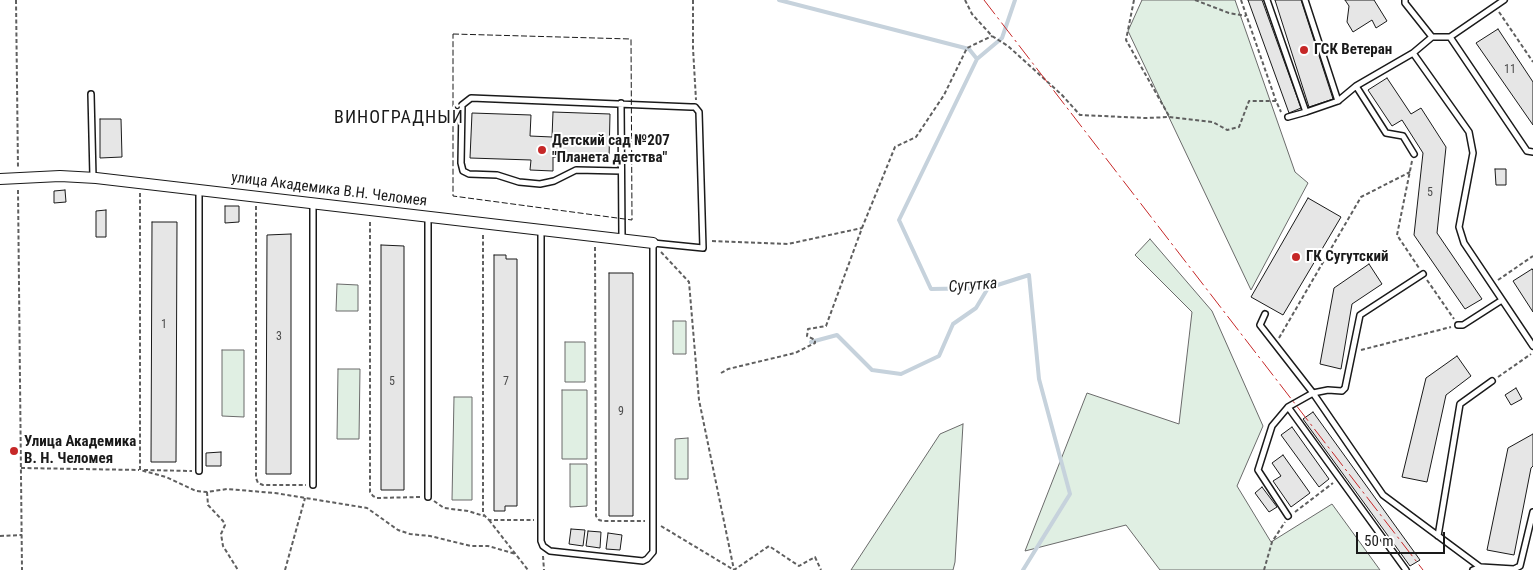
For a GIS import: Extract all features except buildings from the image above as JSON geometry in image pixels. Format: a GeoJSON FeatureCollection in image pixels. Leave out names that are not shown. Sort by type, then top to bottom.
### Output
{"type":"FeatureCollection","features":[{"type":"Feature","properties":{"kind":"street","name":"улица Академика В.Н. Челомея"},"geometry":{"type":"LineString","coordinates":[[0,179],[60,176],[93,178],[653,243]]}},
{"type":"Feature","properties":{"kind":"lane"},"geometry":{"type":"LineString","coordinates":[[1267,0],[1306,112]]}},
{"type":"Feature","properties":{"kind":"lane"},"geometry":{"type":"LineString","coordinates":[[1305,0],[1338,101]]}},
{"type":"Feature","properties":{"kind":"lane"},"geometry":{"type":"LineString","coordinates":[[1405,0],[1405,3],[1432,38]]}},
{"type":"Feature","properties":{"kind":"lane"},"geometry":{"type":"LineString","coordinates":[[1288,117],[1338,101],[1356,86],[1413,53],[1432,38],[1450,37],[1504,0]]}},
{"type":"Feature","properties":{"kind":"lane"},"geometry":{"type":"LineString","coordinates":[[1450,37],[1527,151],[1533,152]]}},
{"type":"Feature","properties":{"kind":"lane"},"geometry":{"type":"LineString","coordinates":[[1413,53],[1468,132],[1473,153],[1459,227],[1464,243],[1533,346]]}},
{"type":"Feature","properties":{"kind":"lane"},"geometry":{"type":"LineString","coordinates":[[1356,86],[1386,133],[1403,136],[1414,154]]}},
{"type":"Feature","properties":{"kind":"lane"},"geometry":{"type":"LineString","coordinates":[[90,94],[93,178]]}},
{"type":"Feature","properties":{"kind":"lane"},"geometry":{"type":"LineString","coordinates":[[541,230],[541,541],[543,546],[550,552],[638,562],[647,559],[653,552],[653,243],[703,248],[699,116],[697,109],[691,107],[621,103],[471,98],[467,99],[462,105],[461,163],[464,171],[469,174],[501,175],[527,184],[550,182],[576,170],[621,171]]}},
{"type":"Feature","properties":{"kind":"lane"},"geometry":{"type":"LineString","coordinates":[[621,103],[622,238]]}},
{"type":"Feature","properties":{"kind":"lane"},"geometry":{"type":"LineString","coordinates":[[199,190],[199,471]]}},
{"type":"Feature","properties":{"kind":"lane"},"geometry":{"type":"LineString","coordinates":[[313,203],[313,485]]}},
{"type":"Feature","properties":{"kind":"lane"},"geometry":{"type":"LineString","coordinates":[[428,216],[428,497]]}},
{"type":"Feature","properties":{"kind":"lane"},"geometry":{"type":"LineString","coordinates":[[1288,516],[1258,470],[1272,426],[1288,407],[1313,393],[1328,390],[1342,391],[1345,388],[1360,316],[1423,274]]}},
{"type":"Feature","properties":{"kind":"lane"},"geometry":{"type":"LineString","coordinates":[[1458,325],[1463,324],[1502,300]]}},
{"type":"Feature","properties":{"kind":"lane"},"geometry":{"type":"LineString","coordinates":[[1265,314],[1260,325],[1313,393],[1383,495],[1482,569]]}},
{"type":"Feature","properties":{"kind":"lane"},"geometry":{"type":"LineString","coordinates":[[1438,536],[1460,404],[1492,381]]}},
{"type":"Feature","properties":{"kind":"lane"},"geometry":{"type":"LineString","coordinates":[[1288,407],[1406,570]]}},
{"type":"Feature","properties":{"kind":"lane"},"geometry":{"type":"LineString","coordinates":[[1473,570],[1514,569],[1520,566],[1533,512]]}},
{"type":"Feature","properties":{"kind":"path"},"geometry":{"type":"LineString","coordinates":[[16,0],[18,174]]}},
{"type":"Feature","properties":{"kind":"path"},"geometry":{"type":"LineString","coordinates":[[693,0],[693,48],[697,109]]}},
{"type":"Feature","properties":{"kind":"path"},"geometry":{"type":"LineString","coordinates":[[965,0],[972,14],[992,36],[1008,46],[1080,115],[1146,118],[1169,117],[1213,122],[1227,130],[1239,127],[1249,101],[1276,102]]}},
{"type":"Feature","properties":{"kind":"path"},"geometry":{"type":"LineString","coordinates":[[1134,0],[1126,40],[1169,117]]}},
{"type":"Feature","properties":{"kind":"path"},"geometry":{"type":"LineString","coordinates":[[1195,0],[1229,14],[1246,16]]}},
{"type":"Feature","properties":{"kind":"path"},"geometry":{"type":"LineString","coordinates":[[1241,0],[1276,102],[1282,116],[1288,117]]}},
{"type":"Feature","properties":{"kind":"path"},"geometry":{"type":"LineString","coordinates":[[1495,6],[1533,62]]}},
{"type":"Feature","properties":{"kind":"path"},"geometry":{"type":"LineString","coordinates":[[721,373],[728,369],[796,353],[815,343],[815,340],[807,336],[808,329],[826,326],[862,228],[895,147],[916,136],[944,96],[966,49],[992,36]]}},
{"type":"Feature","properties":{"kind":"path"},"geometry":{"type":"LineString","coordinates":[[1352,353],[1458,325],[1397,235],[1414,154]]}},
{"type":"Feature","properties":{"kind":"path"},"geometry":{"type":"LineString","coordinates":[[1275,345],[1361,197],[1410,172]]}},
{"type":"Feature","properties":{"kind":"path"},"geometry":{"type":"LineString","coordinates":[[18,183],[22,570]]}},
{"type":"Feature","properties":{"kind":"path"},"geometry":{"type":"LineString","coordinates":[[140,183],[140,470]]}},
{"type":"Feature","properties":{"kind":"path"},"geometry":{"type":"LineString","coordinates":[[256,196],[256,478],[258,483],[263,485],[313,485]]}},
{"type":"Feature","properties":{"kind":"path"},"geometry":{"type":"LineString","coordinates":[[370,210],[370,492],[376,498],[428,497],[444,508],[468,511],[484,516],[490,520],[528,570]]}},
{"type":"Feature","properties":{"kind":"path"},"geometry":{"type":"LineString","coordinates":[[483,223],[484,516]]}},
{"type":"Feature","properties":{"kind":"path"},"geometry":{"type":"LineString","coordinates":[[702,241],[788,244],[862,228]]}},
{"type":"Feature","properties":{"kind":"path"},"geometry":{"type":"LineString","coordinates":[[596,236],[596,516],[604,522],[653,521],[734,570]]}},
{"type":"Feature","properties":{"kind":"path"},"geometry":{"type":"LineString","coordinates":[[653,243],[689,282],[698,400],[734,570]]}},
{"type":"Feature","properties":{"kind":"path"},"geometry":{"type":"LineString","coordinates":[[1492,284],[1533,256]]}},
{"type":"Feature","properties":{"kind":"path"},"geometry":{"type":"LineString","coordinates":[[1492,381],[1533,352]]}},
{"type":"Feature","properties":{"kind":"path"},"geometry":{"type":"LineString","coordinates":[[22,468],[199,471]]}},
{"type":"Feature","properties":{"kind":"path"},"geometry":{"type":"LineString","coordinates":[[140,470],[166,477],[196,490],[207,492],[227,489],[275,493],[367,508],[398,530],[410,534],[430,536],[471,546],[488,546],[516,554]]}},
{"type":"Feature","properties":{"kind":"path"},"geometry":{"type":"LineString","coordinates":[[207,492],[208,504],[225,525],[221,534],[223,546],[238,570]]}},
{"type":"Feature","properties":{"kind":"path"},"geometry":{"type":"LineString","coordinates":[[285,570],[305,498]]}},
{"type":"Feature","properties":{"kind":"path"},"geometry":{"type":"LineString","coordinates":[[490,520],[541,520]]}},
{"type":"Feature","properties":{"kind":"path"},"geometry":{"type":"LineString","coordinates":[[0,536],[22,535]]}},
{"type":"Feature","properties":{"kind":"path"},"geometry":{"type":"LineString","coordinates":[[734,570],[770,546],[799,566],[815,557],[821,570]]}},
{"type":"Feature","properties":{"kind":"green space"},"geometry":{"type":"Polygon","coordinates":[[[1142,0],[1235,0],[1295,172],[1308,183],[1251,290],[1128,31],[1142,0]]]}},
{"type":"Feature","properties":{"kind":"green space"},"geometry":{"type":"Polygon","coordinates":[[[1150,239],[1212,311],[1263,426],[1237,486],[1271,542],[1332,504],[1380,570],[1160,570],[1126,525],[1025,551],[1087,393],[1179,424],[1192,312],[1135,255],[1150,239]]]}},
{"type":"Feature","properties":{"kind":"green space"},"geometry":{"type":"Polygon","coordinates":[[[337,284],[358,285],[358,311],[336,311],[337,284]]]}},
{"type":"Feature","properties":{"kind":"green space"},"geometry":{"type":"Polygon","coordinates":[[[673,321],[686,321],[686,354],[673,354],[673,321]]]}},
{"type":"Feature","properties":{"kind":"green space"},"geometry":{"type":"Polygon","coordinates":[[[565,342],[585,342],[585,382],[565,382],[565,342]]]}},
{"type":"Feature","properties":{"kind":"green space"},"geometry":{"type":"Polygon","coordinates":[[[222,350],[244,350],[244,417],[222,416],[222,350]]]}},
{"type":"Feature","properties":{"kind":"green space"},"geometry":{"type":"Polygon","coordinates":[[[338,369],[360,369],[359,439],[337,439],[338,369]]]}},
{"type":"Feature","properties":{"kind":"green space"},"geometry":{"type":"Polygon","coordinates":[[[562,390],[587,390],[587,459],[562,459],[562,390]]]}},
{"type":"Feature","properties":{"kind":"green space"},"geometry":{"type":"Polygon","coordinates":[[[454,397],[472,397],[472,500],[452,500],[454,397]]]}},
{"type":"Feature","properties":{"kind":"green space"},"geometry":{"type":"Polygon","coordinates":[[[963,424],[953,570],[851,570],[940,434],[963,424]]]}},
{"type":"Feature","properties":{"kind":"green space"},"geometry":{"type":"Polygon","coordinates":[[[688,438],[688,479],[675,479],[675,439],[688,438]]]}},
{"type":"Feature","properties":{"kind":"green space"},"geometry":{"type":"Polygon","coordinates":[[[570,464],[587,464],[587,506],[570,507],[570,464]]]}},
{"type":"Feature","properties":{"kind":"waterway"},"geometry":{"type":"LineString","coordinates":[[779,0],[969,49],[977,59]]}},
{"type":"Feature","properties":{"kind":"waterway","name":"Сугутка"},"geometry":{"type":"LineString","coordinates":[[1015,0],[1002,38],[977,59],[899,220],[931,289],[988,288],[1029,275],[1039,379],[1070,494],[1023,570]]}},
{"type":"Feature","properties":{"kind":"waterway"},"geometry":{"type":"LineString","coordinates":[[811,342],[837,335],[872,370],[901,374],[939,356],[953,324],[976,308],[988,288]]}},
{"type":"Feature","properties":{"kind":"fence"},"geometry":{"type":"LineString","coordinates":[[453,34],[631,39],[632,220],[453,196],[453,34]]}},
{"type":"Feature","properties":{"kind":"power"},"geometry":{"type":"LineString","coordinates":[[984,0],[1423,570]]}},
{"type":"Feature","properties":{"kind":"place","name":"ГСК Ветеран"},"geometry":{"type":"Point","coordinates":[1304,50]}},
{"type":"Feature","properties":{"kind":"place","name":"Детский сад №207 \"Планета детства\""},"geometry":{"type":"Point","coordinates":[542,150]}},
{"type":"Feature","properties":{"kind":"place","name":"ГК Сугутский"},"geometry":{"type":"Point","coordinates":[1296,257]}},
{"type":"Feature","properties":{"kind":"place","name":"Улица Академика В. Н. Челомея"},"geometry":{"type":"Point","coordinates":[14,451]}},
{"type":"Feature","properties":{"kind":"district","name":"ВИНОГРАДНЫЙ"},"geometry":{"type":"Point","coordinates":[399,118]}}]}
